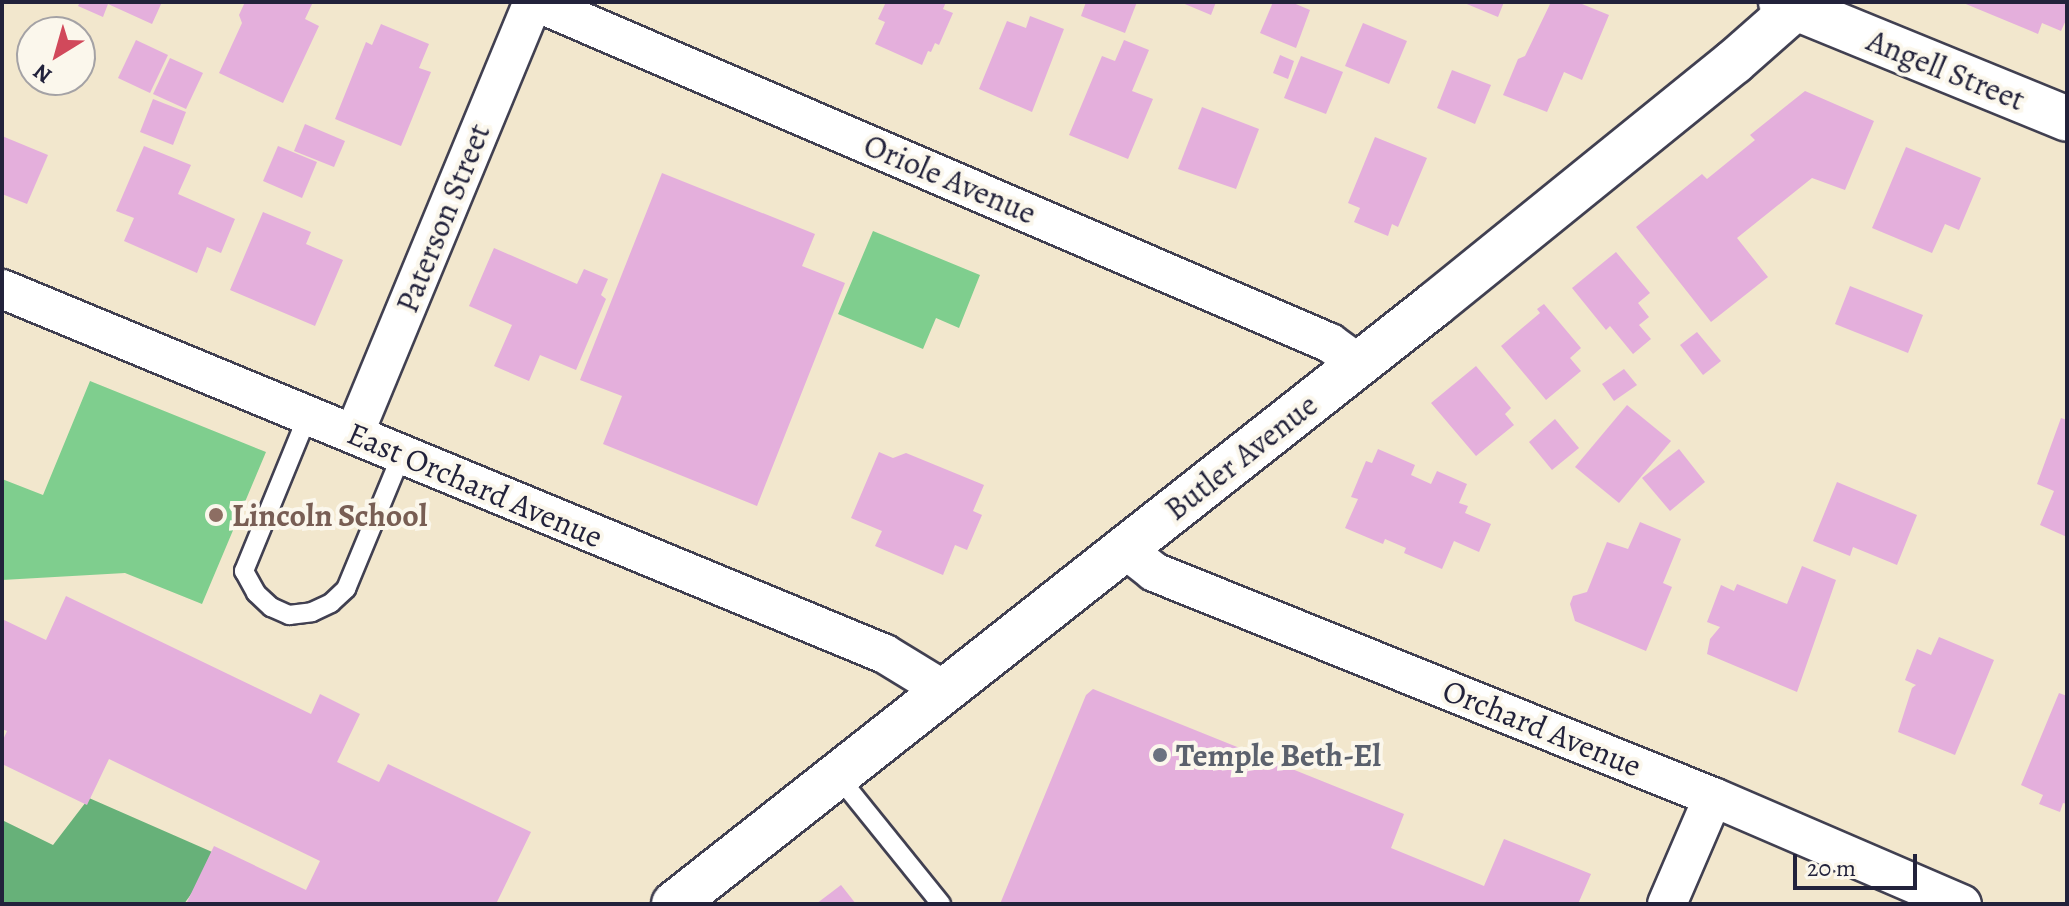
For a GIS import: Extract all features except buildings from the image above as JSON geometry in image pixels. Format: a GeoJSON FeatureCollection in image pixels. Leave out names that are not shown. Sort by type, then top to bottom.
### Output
{"type":"FeatureCollection","features":[{"type":"Feature","properties":{"kind":"main road","name":"Butler Avenue"},"geometry":{"type":"LineString","coordinates":[[674,904],[1359,364],[1734,62],[1793,4]]}},
{"type":"Feature","properties":{"kind":"main road","name":"Angell Street"},"geometry":{"type":"LineString","coordinates":[[1793,4],[2067,119]]}},
{"type":"Feature","properties":{"kind":"street","name":"Oriole Avenue"},"geometry":{"type":"LineString","coordinates":[[534,2],[1330,343],[1359,364]]}},
{"type":"Feature","properties":{"kind":"street","name":"Paterson Street"},"geometry":{"type":"LineString","coordinates":[[354,434],[534,2]]}},
{"type":"Feature","properties":{"kind":"street","name":"East Orchard Avenue"},"geometry":{"type":"LineString","coordinates":[[2,289],[885,654],[944,690]]}},
{"type":"Feature","properties":{"kind":"street","name":"Orchard Avenue"},"geometry":{"type":"LineString","coordinates":[[1125,549],[1154,572],[1713,797],[1962,904]]}},
{"type":"Feature","properties":{"kind":"street"},"geometry":{"type":"LineString","coordinates":[[1667,904],[1713,797]]}},
{"type":"Feature","properties":{"kind":"lane"},"geometry":{"type":"LineString","coordinates":[[308,415],[244,571],[256,593],[289,615],[312,612],[331,603],[346,589],[402,454]]}},
{"type":"Feature","properties":{"kind":"lane"},"geometry":{"type":"LineString","coordinates":[[837,775],[941,904]]}},
{"type":"Feature","properties":{"kind":"green space"},"geometry":{"type":"Polygon","coordinates":[[[873,231],[980,275],[959,328],[936,318],[923,349],[838,314],[873,231]]]}},
{"type":"Feature","properties":{"kind":"green space"},"geometry":{"type":"Polygon","coordinates":[[[90,381],[266,452],[202,604],[125,573],[2,580],[2,479],[43,495],[90,381]]]}},
{"type":"Feature","properties":{"kind":"green space"},"geometry":{"type":"Polygon","coordinates":[[[89,798],[219,855],[184,904],[2,904],[2,820],[53,845],[89,798]]]}},
{"type":"Feature","properties":{"kind":"place","name":"Lincoln School"},"geometry":{"type":"Point","coordinates":[216,515]}},
{"type":"Feature","properties":{"kind":"place","name":"Temple Beth-El"},"geometry":{"type":"Point","coordinates":[1160,755]}}]}
